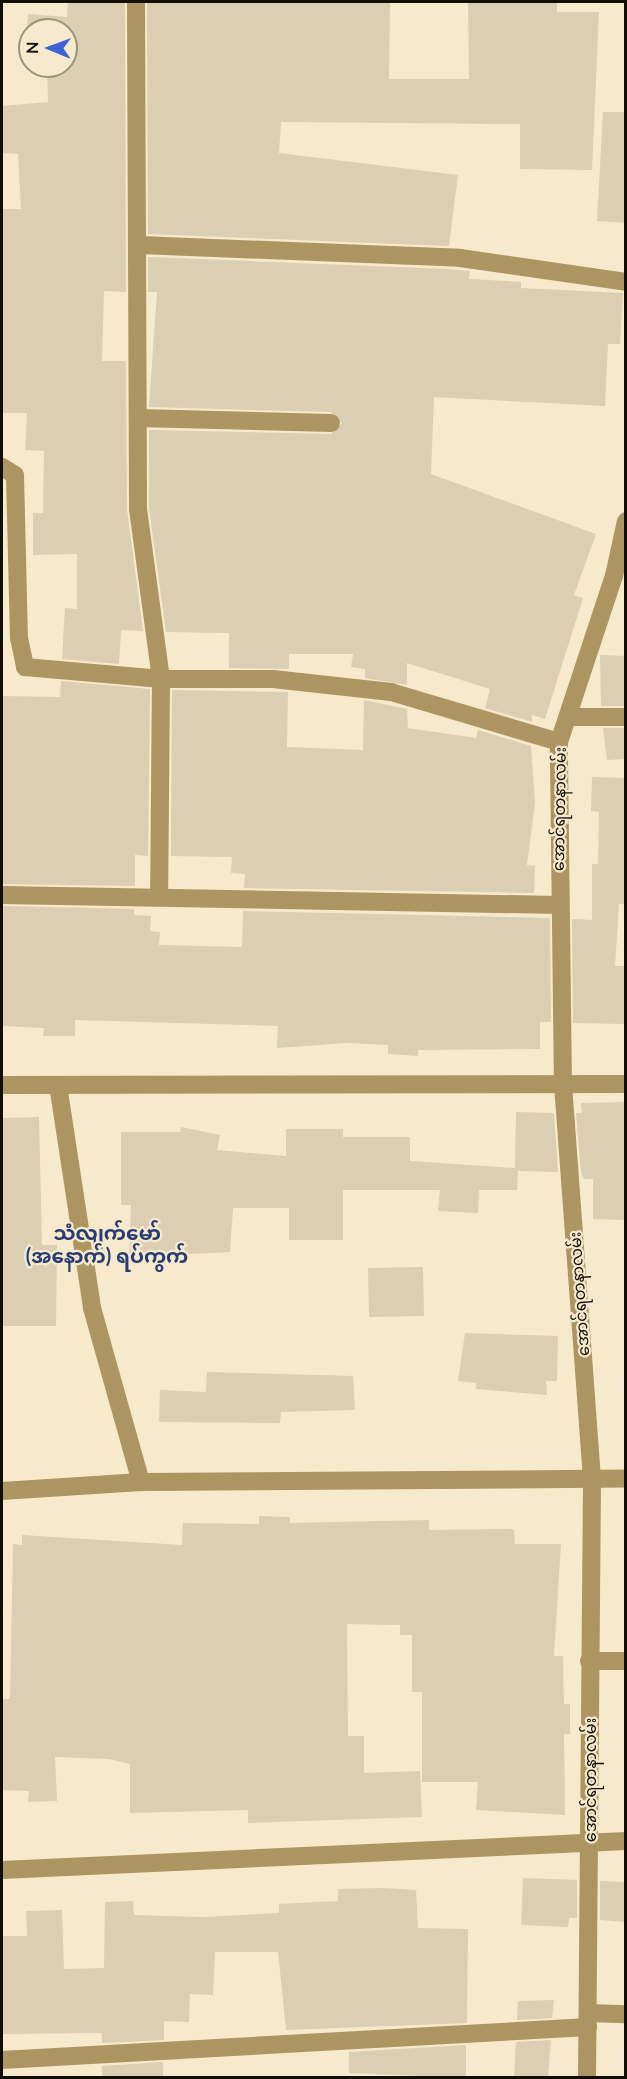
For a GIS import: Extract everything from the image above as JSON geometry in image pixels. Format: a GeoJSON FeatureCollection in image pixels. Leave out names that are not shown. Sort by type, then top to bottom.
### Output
{"type":"FeatureCollection","features":[{"type":"Feature","properties":{"kind":"street"},"geometry":{"type":"LineString","coordinates":[[136,2],[140,245],[138,509],[161,679],[159,896]]}},
{"type":"Feature","properties":{"kind":"street"},"geometry":{"type":"LineString","coordinates":[[140,245],[460,258],[626,282]]}},
{"type":"Feature","properties":{"kind":"street"},"geometry":{"type":"LineString","coordinates":[[138,418],[331,423]]}},
{"type":"Feature","properties":{"kind":"street"},"geometry":{"type":"LineString","coordinates":[[2,467],[15,475],[22,665],[36,672],[161,679],[273,679],[391,692],[559,742]]}},
{"type":"Feature","properties":{"kind":"street","name":"အောင်ရတနာလမ်း"},"geometry":{"type":"LineString","coordinates":[[587,2078],[591,1841],[589,1661],[592,1479],[563,1088],[559,905],[559,742],[614,576],[626,521]]}},
{"type":"Feature","properties":{"kind":"street"},"geometry":{"type":"LineString","coordinates":[[568,717],[626,717]]}},
{"type":"Feature","properties":{"kind":"street"},"geometry":{"type":"LineString","coordinates":[[2,895],[159,896],[559,905]]}},
{"type":"Feature","properties":{"kind":"street"},"geometry":{"type":"LineString","coordinates":[[2,1085],[397,1082],[563,1088],[626,1084]]}},
{"type":"Feature","properties":{"kind":"street"},"geometry":{"type":"LineString","coordinates":[[58,1085],[92,1308],[141,1482]]}},
{"type":"Feature","properties":{"kind":"street"},"geometry":{"type":"LineString","coordinates":[[2,1491],[141,1482],[626,1479]]}},
{"type":"Feature","properties":{"kind":"street"},"geometry":{"type":"LineString","coordinates":[[589,1661],[626,1661]]}},
{"type":"Feature","properties":{"kind":"street"},"geometry":{"type":"LineString","coordinates":[[2,1870],[626,1841]]}},
{"type":"Feature","properties":{"kind":"street"},"geometry":{"type":"LineString","coordinates":[[2,2060],[588,2020],[626,2014]]}},
{"type":"Feature","properties":{"kind":"building"},"geometry":{"type":"Polygon","coordinates":[[[68,2],[125,2],[126,292],[104,291],[102,361],[126,361],[127,509],[143,631],[121,630],[119,664],[62,659],[65,608],[77,609],[77,554],[33,555],[33,513],[43,513],[44,451],[25,450],[27,413],[2,413],[2,209],[21,209],[18,154],[2,153],[2,106],[48,102],[47,78],[78,78],[78,18],[28,18],[28,14],[67,17],[68,2]]]}},
{"type":"Feature","properties":{"kind":"building"},"geometry":{"type":"Polygon","coordinates":[[[147,2],[390,2],[389,79],[469,79],[468,2],[557,2],[557,12],[599,12],[592,170],[520,169],[520,124],[281,122],[279,153],[458,175],[449,246],[148,234],[147,2]]]}},
{"type":"Feature","properties":{"kind":"building"},"geometry":{"type":"Polygon","coordinates":[[[603,112],[626,112],[626,223],[597,221],[603,112]]]}},
{"type":"Feature","properties":{"kind":"building"},"geometry":{"type":"Polygon","coordinates":[[[148,257],[446,269],[470,271],[469,279],[521,282],[521,288],[623,293],[620,344],[608,344],[605,406],[434,397],[431,474],[596,534],[574,595],[583,598],[545,719],[532,715],[532,722],[485,708],[490,689],[407,663],[407,685],[365,678],[365,669],[351,667],[353,654],[289,654],[289,669],[229,668],[229,633],[166,632],[149,508],[149,430],[331,434],[342,423],[331,412],[149,407],[157,292],[148,292],[148,257]]]}},
{"type":"Feature","properties":{"kind":"building"},"geometry":{"type":"Polygon","coordinates":[[[600,655],[626,656],[626,706],[601,706],[600,655]]]}},
{"type":"Feature","properties":{"kind":"building"},"geometry":{"type":"Polygon","coordinates":[[[61,681],[150,689],[148,856],[135,855],[135,886],[2,884],[2,696],[60,697],[61,681]]]}},
{"type":"Feature","properties":{"kind":"building"},"geometry":{"type":"Polygon","coordinates":[[[172,690],[288,692],[287,747],[363,750],[364,700],[407,709],[408,728],[476,738],[478,730],[531,746],[535,803],[527,865],[535,866],[534,893],[244,888],[245,874],[231,873],[232,857],[171,856],[172,690]]]}},
{"type":"Feature","properties":{"kind":"building"},"geometry":{"type":"Polygon","coordinates":[[[603,728],[626,728],[626,759],[607,760],[603,728]]]}},
{"type":"Feature","properties":{"kind":"building"},"geometry":{"type":"Polygon","coordinates":[[[592,777],[626,778],[626,904],[619,904],[615,966],[626,966],[626,1024],[573,1023],[572,919],[592,920],[592,864],[598,864],[599,812],[591,811],[592,777]]]}},
{"type":"Feature","properties":{"kind":"building"},"geometry":{"type":"Polygon","coordinates":[[[2,906],[134,909],[134,915],[151,916],[150,931],[160,932],[159,945],[242,947],[243,911],[550,918],[551,1022],[540,1022],[540,1049],[418,1050],[418,1056],[388,1054],[388,1045],[347,1043],[277,1048],[278,1026],[75,1020],[75,1036],[43,1036],[44,1028],[2,1026],[2,906]]]}},
{"type":"Feature","properties":{"kind":"building"},"geometry":{"type":"Polygon","coordinates":[[[626,1102],[626,1220],[593,1219],[593,1179],[584,1179],[581,1173],[576,1113],[582,1113],[581,1103],[626,1102]]]}},
{"type":"Feature","properties":{"kind":"building"},"geometry":{"type":"Polygon","coordinates":[[[516,1112],[554,1113],[558,1172],[518,1171],[517,1190],[479,1190],[478,1213],[438,1211],[440,1190],[343,1190],[343,1240],[289,1240],[289,1208],[233,1208],[230,1252],[129,1257],[131,1205],[121,1205],[121,1132],[180,1132],[181,1127],[220,1135],[217,1150],[286,1156],[286,1129],[343,1129],[343,1137],[410,1137],[410,1161],[515,1168],[516,1112]]]}},
{"type":"Feature","properties":{"kind":"building"},"geometry":{"type":"Polygon","coordinates":[[[39,1117],[42,1245],[57,1245],[56,1326],[2,1326],[2,1118],[39,1117]]]}},
{"type":"Feature","properties":{"kind":"building"},"geometry":{"type":"Polygon","coordinates":[[[423,1267],[424,1316],[369,1317],[368,1268],[423,1267]]]}},
{"type":"Feature","properties":{"kind":"building"},"geometry":{"type":"Polygon","coordinates":[[[465,1333],[558,1336],[557,1381],[546,1381],[547,1395],[476,1389],[476,1383],[458,1381],[465,1333]]]}},
{"type":"Feature","properties":{"kind":"building"},"geometry":{"type":"Polygon","coordinates":[[[207,1372],[353,1376],[355,1410],[281,1412],[280,1423],[159,1422],[160,1390],[206,1392],[207,1372]]]}},
{"type":"Feature","properties":{"kind":"building"},"geometry":{"type":"Polygon","coordinates":[[[259,1516],[290,1517],[290,1523],[429,1520],[429,1530],[514,1529],[515,1544],[561,1544],[554,1656],[563,1656],[564,1704],[570,1704],[570,1734],[564,1734],[565,1815],[476,1810],[478,1782],[422,1782],[422,1692],[412,1692],[412,1635],[400,1635],[400,1625],[347,1624],[348,1736],[364,1736],[364,1773],[420,1771],[422,1817],[248,1823],[248,1810],[130,1813],[130,1764],[109,1759],[55,1757],[57,1801],[28,1802],[29,1791],[2,1790],[2,1699],[10,1699],[13,1544],[22,1545],[22,1535],[182,1545],[183,1523],[259,1524],[259,1516]]]}},
{"type":"Feature","properties":{"kind":"building"},"geometry":{"type":"Polygon","coordinates":[[[523,1878],[577,1880],[577,1918],[569,1918],[568,1927],[521,1925],[523,1878]]]}},
{"type":"Feature","properties":{"kind":"building"},"geometry":{"type":"Polygon","coordinates":[[[600,1881],[626,1882],[626,1922],[600,1920],[600,1881]]]}},
{"type":"Feature","properties":{"kind":"building"},"geometry":{"type":"Polygon","coordinates":[[[338,1889],[416,1890],[418,1928],[468,1929],[467,2023],[286,2030],[278,1952],[215,1952],[213,1995],[190,1994],[189,2022],[164,2021],[164,2040],[102,2043],[102,2033],[2,2034],[2,1936],[27,1936],[26,1911],[62,1910],[64,1969],[104,1968],[105,1902],[133,1901],[134,1915],[202,1917],[279,1913],[279,1904],[338,1901],[338,1889]]]}},
{"type":"Feature","properties":{"kind":"building"},"geometry":{"type":"Polygon","coordinates":[[[554,2000],[552,2018],[517,2020],[518,2001],[554,2000]]]}},
{"type":"Feature","properties":{"kind":"building"},"geometry":{"type":"Polygon","coordinates":[[[551,2040],[548,2078],[514,2078],[516,2042],[551,2040]]]}},
{"type":"Feature","properties":{"kind":"building"},"geometry":{"type":"Polygon","coordinates":[[[466,2045],[466,2078],[349,2073],[349,2052],[466,2045]]]}},
{"type":"Feature","properties":{"kind":"building"},"geometry":{"type":"Polygon","coordinates":[[[163,2062],[163,2078],[102,2078],[102,2066],[163,2062]]]}},
{"type":"Feature","properties":{"kind":"district","name":"သံလျက်မော် (အနောက်) ရပ်ကွက်"},"geometry":{"type":"Point","coordinates":[107,1244]}}]}
